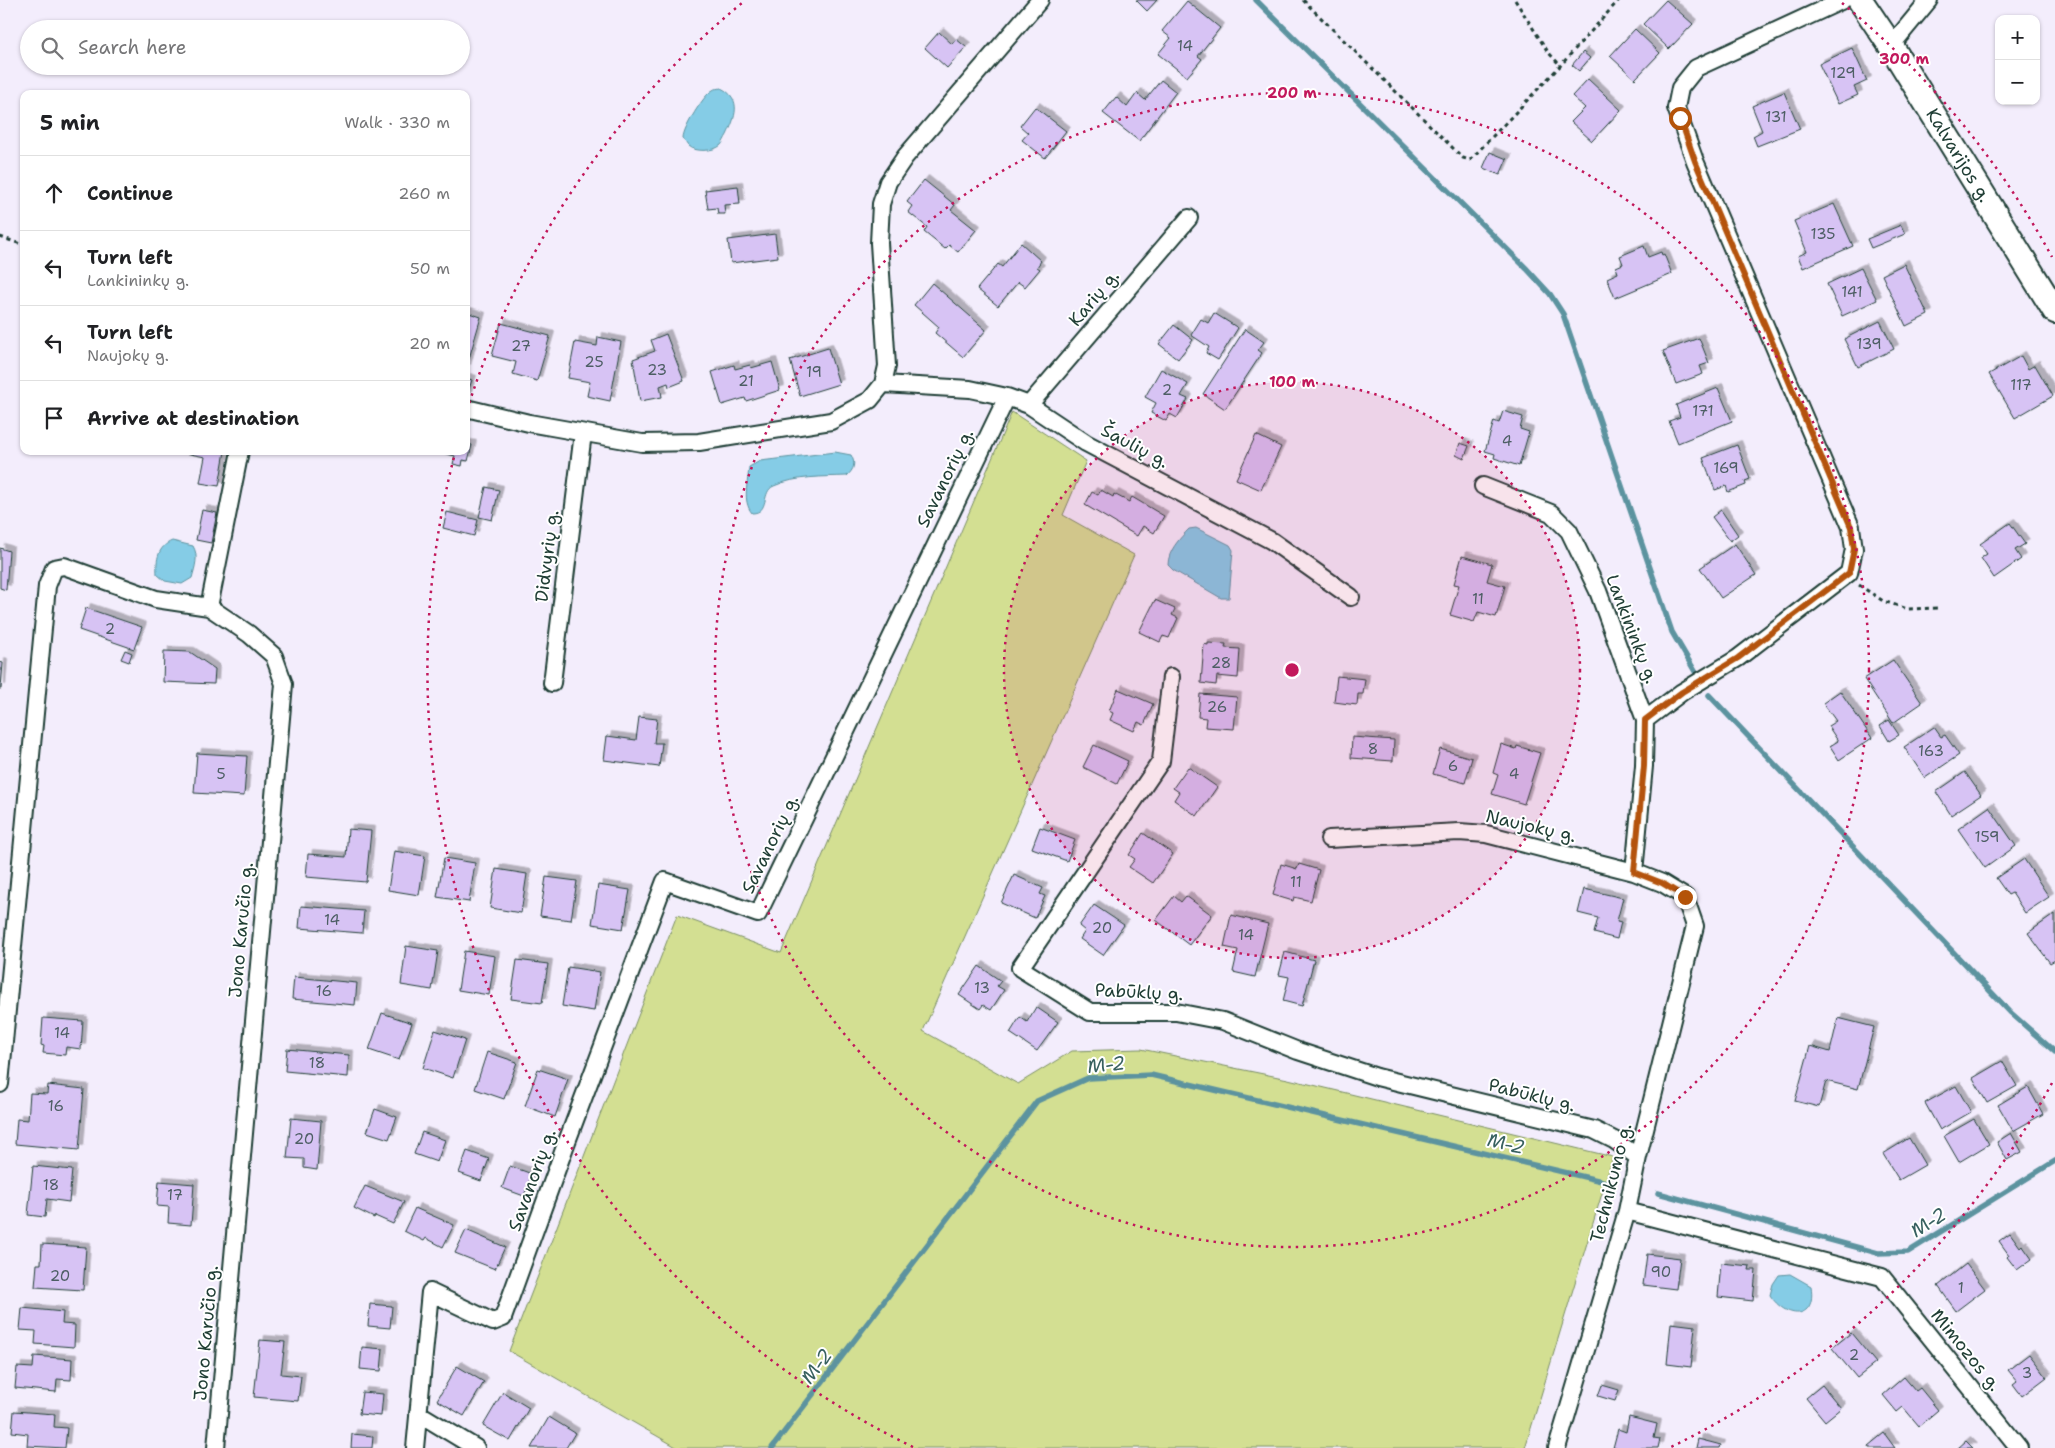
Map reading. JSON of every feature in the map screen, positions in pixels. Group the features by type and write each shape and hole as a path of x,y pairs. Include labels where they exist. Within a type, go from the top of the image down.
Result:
{"main road":[{"name":"Kalvarijos g.","path":"1860,0 2053,303"}],"street":[{"path":"470,409 582,433 642,443 670,444 755,434 831,421 870,400 883,384 887,366 880,242 880,204 888,182 904,158 1040,0"},
{"path":"1645,720 1682,692 1738,658 1849,573 1854,549 1851,527 1695,161 1676,108 1680,88 1696,68 1843,0"},
{"path":"1891,46 1929,0"},
{"name":"Karių g.","path":"1029,405 1189,218"},
{"name":"Šaulių g.","path":"883,384 970,389 1007,397 1029,405 1086,443 1272,541 1351,597"},
{"name":"Savanorių g.","path":"418,1412 430,1292 494,1322 503,1318 665,881 758,914 1007,397"},
{"name":"Didvyrių g.","path":"552,683 582,433"},
{"path":"0,1084 47,586 54,568 64,566 156,599 209,607 239,455"},
{"name":"Lankininkų g.","path":"1483,486 1551,513 1569,531 1598,591 1645,720 1644,766 1634,872"},
{"name":"Jono Karučio g.","path":"209,607 249,634 274,656 284,684 216,1448"},
{"name":"Pabūklų g.","path":"1171,676 1161,760 1020,968 1090,1012 1176,1012 1223,1021 1377,1078 1594,1130 1614,1140 1638,1157"},
{"name":"Naujokų g.","path":"1329,839 1459,832 1486,834 1634,872 1662,883 1685,897 1695,926"},
{"name":"Technikumo g.","path":"1556,1448 1627,1211 1638,1157 1695,926"},
{"name":"Mimozos g.","path":"1627,1211 1882,1277 2018,1448"},
{"path":"415,1448 418,1412 476,1448"}],"path":[{"path":"1303,0 1463,158 1470,160 1560,66 1619,0"},
{"path":"1515,0 1548,52 1560,66"},
{"path":"0,237 20,244"},
{"path":"1849,573 1856,583 1883,601 1908,609 1937,608"}],"green space":[{"path":"1012,412 1086,461 1063,515 1134,555 923,1031 1018,1084 1072,1051 1141,1049 1288,1079 1613,1157 1525,1448 678,1448 509,1351 677,915 781,953"}],"water":[{"path":"721,88 728,92 735,103 733,122 727,135 721,145 714,149 699,150 691,148 683,139 690,120 709,93"},
{"path":"835,452 851,455 854,466 847,476 791,480 774,486 768,492 761,509 758,512 752,513 746,497 749,467 760,461"},
{"path":"1196,528 1230,545 1233,550 1229,598 1221,598 1173,570 1168,565 1172,550 1178,541 1189,529"},
{"path":"172,541 193,546 196,554 192,578 182,584 165,581 157,574 159,554"},
{"path":"1790,1274 1811,1286 1812,1298 1805,1311 1798,1313 1784,1309 1770,1295 1773,1284 1779,1275"}],"building":[{"path":"1136,0 1157,0 1147,11"},
{"path":"1666,0 1693,24 1669,49 1643,24"},
{"path":"1187,1 1220,28 1198,56 1202,59 1187,77 1158,54 1171,38 1162,31"},
{"path":"1635,29 1660,53 1635,79 1610,56"},
{"path":"939,32 952,44 956,39 966,47 947,68 925,48"},
{"path":"1852,48 1867,81 1854,87 1858,95 1838,104 1819,64"},
{"path":"1583,52 1590,58 1579,71 1572,65"},
{"path":"1588,79 1621,110 1592,141 1571,122 1585,108 1572,96"},
{"path":"1161,80 1176,92 1139,141 1103,113 1116,97 1127,107 1137,93 1145,100"},
{"path":"1784,92 1800,129 1757,146 1753,136 1762,131 1752,106"},
{"path":"1035,107 1066,131 1045,158 1022,140 1028,133 1020,126"},
{"path":"1490,152 1507,159 1500,175 1483,168"},
{"path":"924,180 955,205 951,210 976,230 958,252 949,245 945,249 924,232 927,227 908,212 912,206 907,202"},
{"path":"738,186 740,204 724,205 725,214 718,214 717,208 708,209 705,190"},
{"path":"1834,204 1853,246 1803,268 1798,256 1807,252 1794,221"},
{"path":"1901,225 1905,234 1871,248 1867,239"},
{"path":"775,234 778,257 731,263 728,240"},
{"path":"1021,243 1041,261 1037,267 1040,269 1025,287 1018,282 998,306 977,289 998,264 1002,267"},
{"path":"1644,246 1648,257 1661,252 1662,255 1664,254 1672,274 1615,298 1607,278 1618,273 1616,267 1623,264 1620,256"},
{"path":"1904,264 1928,315 1906,326 1882,275"},
{"path":"1861,268 1877,300 1842,316 1827,284"},
{"path":"932,283 986,330 963,357 935,333 939,327 914,305"},
{"path":"470,313 481,317 470,355"},
{"path":"1214,313 1238,328 1218,360 1206,353 1209,347 1191,335 1201,319 1208,323"},
{"path":"1880,321 1894,349 1858,367 1844,339"},
{"path":"501,323 550,336 537,381 513,374 516,362 492,356"},
{"path":"1174,325 1193,340 1178,359 1159,344"},
{"path":"1245,329 1264,342 1258,350 1262,353 1225,409 1203,394"},
{"path":"666,334 684,381 669,387 668,383 660,386 662,397 640,401 633,359 655,351 651,340"},
{"path":"598,337 621,342 610,401 587,396 590,382 568,378 575,342 597,346"},
{"path":"1699,338 1709,363 1700,366 1703,374 1676,384 1663,351"},
{"path":"828,348 839,384 800,396 790,360"},
{"path":"2021,356 2028,369 2035,365 2053,396 2015,418 1989,374"},
{"path":"772,362 780,390 746,401 745,398 722,405 712,372 734,365 735,369 750,365 751,368"},
{"path":"1161,369 1188,384 1181,396 1188,399 1177,418 1170,414 1166,421 1151,413 1156,403 1145,397"},
{"path":"1718,388 1732,421 1678,443 1669,421 1680,417 1676,405"},
{"path":"1503,411 1523,417 1520,429 1529,432 1519,466 1494,458 1495,454 1485,451 1494,421 1499,423"},
{"path":"1256,435 1281,447 1261,490 1236,479"},
{"path":"1460,443 1469,446 1464,459 1456,455"},
{"path":"1737,445 1750,479 1745,481 1746,485 1728,492 1726,486 1715,490 1703,458"},
{"path":"195,455 224,455 219,486 200,483 205,457"},
{"path":"451,455 470,455 468,461 463,460 462,466 453,464 455,456"},
{"path":"486,487 499,490 492,520 479,517"},
{"path":"1101,490 1113,497 1114,494 1129,502 1132,497 1164,516 1154,533 1143,526 1137,536 1085,505 1092,492 1098,495"},
{"path":"202,510 217,513 211,543 196,540"},
{"path":"1721,510 1738,535 1730,541 1712,517"},
{"path":"447,512 478,520 474,536 443,528"},
{"path":"2010,523 2025,544 2015,550 2021,559 1994,578 1981,558 1987,554 1980,544"},
{"path":"1735,544 1756,575 1721,598 1700,568"},
{"path":"0,548 9,551 6,590 0,588"},
{"path":"1462,556 1492,564 1487,581 1505,586 1496,617 1478,612 1474,622 1450,615 1459,585 1454,584"},
{"path":"1155,600 1175,609 1172,615 1178,618 1169,638 1163,636 1160,642 1139,632"},
{"path":"86,608 142,627 134,649 79,630"},
{"path":"1208,643 1226,644 1225,648 1240,649 1238,678 1217,676 1216,685 1201,683 1204,644 1208,645"},
{"path":"125,650 132,653 129,662 121,659"},
{"path":"164,651 190,652 215,669 214,684 163,682"},
{"path":"1893,660 1922,703 1893,723 1864,679"},
{"path":"0,662 3,663 1,689 0,689"},
{"path":"1337,676 1365,679 1363,694 1358,694 1357,705 1334,702"},
{"path":"1118,689 1153,704 1144,725 1138,722 1134,731 1110,720 1113,713 1109,711"},
{"path":"1840,691 1872,738 1839,760 1830,746 1838,741 1828,726 1836,721 1823,703"},
{"path":"1200,694 1237,697 1234,729 1205,727 1206,718 1198,717"},
{"path":"639,717 657,719 654,743 662,743 659,767 604,760 607,736 636,740"},
{"path":"1889,720 1899,735 1889,741 1880,726"},
{"path":"1934,727 1941,737 1945,735 1959,755 1925,778 1904,747"},
{"path":"1352,737 1394,740 1393,761 1351,758"},
{"path":"1501,744 1516,749 1517,746 1540,753 1524,804 1492,794 1498,775 1493,773"},
{"path":"1094,745 1128,761 1117,784 1083,767"},
{"path":"1440,749 1472,758 1465,783 1433,774"},
{"path":"197,753 247,756 244,796 194,793"},
{"path":"1188,767 1217,787 1197,816 1174,800 1179,792 1173,788"},
{"path":"1965,772 1981,795 1951,815 1936,792"},
{"path":"1989,807 2016,846 1985,868 1958,829"},
{"path":"1040,827 1075,840 1067,861 1032,848"},
{"path":"348,829 371,831 366,882 306,877 308,854 346,857"},
{"path":"1143,833 1173,854 1153,883 1129,867 1135,859 1129,855"},
{"path":"394,851 425,856 419,895 388,890"},
{"path":"444,858 475,863 469,902 437,897"},
{"path":"2024,859 2049,897 2025,913 2012,893 2008,895 1996,878"},
{"path":"1281,864 1297,869 1299,864 1319,870 1311,901 1294,897 1293,901 1273,895"},
{"path":"496,869 527,874 521,913 490,908"},
{"path":"1014,875 1043,888 1040,894 1045,896 1035,918 1001,903"},
{"path":"546,877 577,881 571,920 540,916"},
{"path":"598,885 630,890 623,929 592,924"},
{"path":"1584,889 1623,898 1617,921 1621,922 1617,939 1594,933 1598,918 1578,913"},
{"path":"1174,896 1181,902 1186,896 1212,915 1189,945 1156,920"},
{"path":"1094,905 1124,925 1103,955 1080,939 1085,931 1079,926"},
{"path":"301,906 364,911 362,933 299,928"},
{"path":"2055,914 2055,960 2050,963 2028,933"},
{"path":"1231,915 1268,924 1255,977 1233,972 1238,950 1224,947"},
{"path":"406,946 438,951 432,990 401,985"},
{"path":"464,951 495,956 489,995 458,990"},
{"path":"1285,952 1314,960 1302,1006 1283,1001 1289,977 1279,975"},
{"path":"517,960 548,964 542,1003 511,999"},
{"path":"979,966 1001,981 997,986 1004,990 991,1010 983,1005 980,1009 959,995"},
{"path":"568,967 600,972 594,1011 562,1006"},
{"path":"294,977 357,983 355,1005 292,999"},
{"path":"1036,1007 1058,1022 1037,1051 1010,1033 1020,1017 1027,1022"},
{"path":"382,1013 412,1023 399,1060 369,1050"},
{"path":"43,1018 83,1021 81,1049 66,1047 65,1055 43,1053 44,1046 41,1045"},
{"path":"1838,1018 1874,1027 1858,1089 1826,1081 1819,1107 1795,1101 1810,1046 1830,1052"},
{"path":"435,1030 465,1040 453,1078 423,1068"},
{"path":"287,1049 349,1055 348,1077 285,1071"},
{"path":"487,1052 517,1062 504,1099 475,1089"},
{"path":"2002,1061 2017,1086 1987,1103 1973,1078"},
{"path":"538,1069 568,1079 555,1117 525,1106"},
{"path":"48,1085 84,1089 79,1150 15,1144 17,1119 28,1120 30,1093 47,1094"},
{"path":"1956,1086 1971,1112 1940,1130 1925,1103"},
{"path":"2028,1087 2043,1114 2013,1131 1998,1105"},
{"path":"375,1109 397,1117 389,1139 367,1132"},
{"path":"291,1118 321,1121 317,1170 304,1168 304,1159 287,1158"},
{"path":"1974,1119 1989,1144 1959,1162 1944,1136"},
{"path":"422,1132 445,1140 437,1162 414,1154"},
{"path":"2011,1133 2022,1152 2007,1160 1997,1142"},
{"path":"1909,1138 1925,1165 1899,1180 1883,1154"},
{"path":"467,1151 489,1159 481,1181 459,1173"},
{"path":"33,1166 72,1170 69,1202 47,1199 45,1217 28,1215"},
{"path":"510,1166 532,1174 524,1196 502,1188"},
{"path":"159,1181 194,1184 191,1225 168,1223 169,1207 157,1206"},
{"path":"365,1186 404,1202 393,1224 375,1216 374,1218 354,1208"},
{"path":"415,1208 454,1225 443,1247 426,1238 424,1241 404,1231"},
{"path":"466,1230 505,1247 495,1269 455,1253"},
{"path":"2010,1233 2032,1259 2017,1270 2007,1257 2009,1255 1999,1241"},
{"path":"42,1244 86,1247 83,1290 35,1287 37,1264 41,1264"},
{"path":"1647,1254 1680,1258 1676,1289 1643,1285"},
{"path":"1721,1263 1750,1266 1749,1270 1756,1270 1753,1301 1718,1297"},
{"path":"1966,1264 1985,1289 1956,1311 1938,1286"},
{"path":"370,1304 392,1306 390,1328 368,1326"},
{"path":"22,1308 63,1312 62,1324 75,1325 74,1347 35,1344 36,1331 20,1330"},
{"path":"1671,1323 1695,1326 1691,1367 1667,1364"},
{"path":"1851,1333 1876,1363 1857,1378 1832,1348"},
{"path":"260,1340 285,1342 281,1374 301,1376 298,1401 254,1397"},
{"path":"362,1347 383,1349 381,1371 360,1369"},
{"path":"2029,1354 2047,1377 2022,1396 2013,1384 2017,1381 2008,1370"},
{"path":"34,1356 72,1359 71,1380 57,1379 56,1392 15,1388 17,1367 33,1368"},
{"path":"457,1366 484,1382 464,1416 437,1400"},
{"path":"1904,1377 1916,1391 1920,1388 1938,1410 1919,1426 1903,1407 1897,1412 1883,1395"},
{"path":"1602,1385 1619,1390 1615,1401 1598,1396"},
{"path":"1822,1385 1841,1408 1825,1421 1806,1398"},
{"path":"362,1392 383,1394 381,1416 359,1414"},
{"path":"503,1392 529,1408 510,1441 483,1426"},
{"path":"14,1411 55,1414 54,1427 67,1428 65,1448 27,1446 28,1434 12,1432"},
{"path":"549,1417 575,1433 566,1448 531,1448"},
{"path":"1629,1417 1657,1424 1654,1438 1660,1439 1658,1448 1613,1448 1618,1429 1626,1432"},
{"path":"1884,1433 1895,1448 1869,1448 1868,1446"},
{"path":"352,1434 373,1436 372,1448 351,1448"},
{"path":"1698,1439 1721,1445 1720,1448 1696,1448"},
{"path":"1966,1441 1973,1448 1958,1448"}],"waterway":[{"path":"1256,0 1550,294 1563,314 1672,632 1696,673"},
{"path":"1709,695 2011,1013 2055,1052"},
{"name":"M-2","path":"772,1448 1037,1101 1088,1078 1151,1075 1606,1182"},
{"name":"M-2","path":"1658,1193 1878,1253 1908,1252 2055,1161"}],"route":[{"path":"1680,118 1695,161 1851,527 1854,549 1849,573 1738,658 1682,692 1645,720 1644,766 1634,872 1662,883 1685,897"}]}
